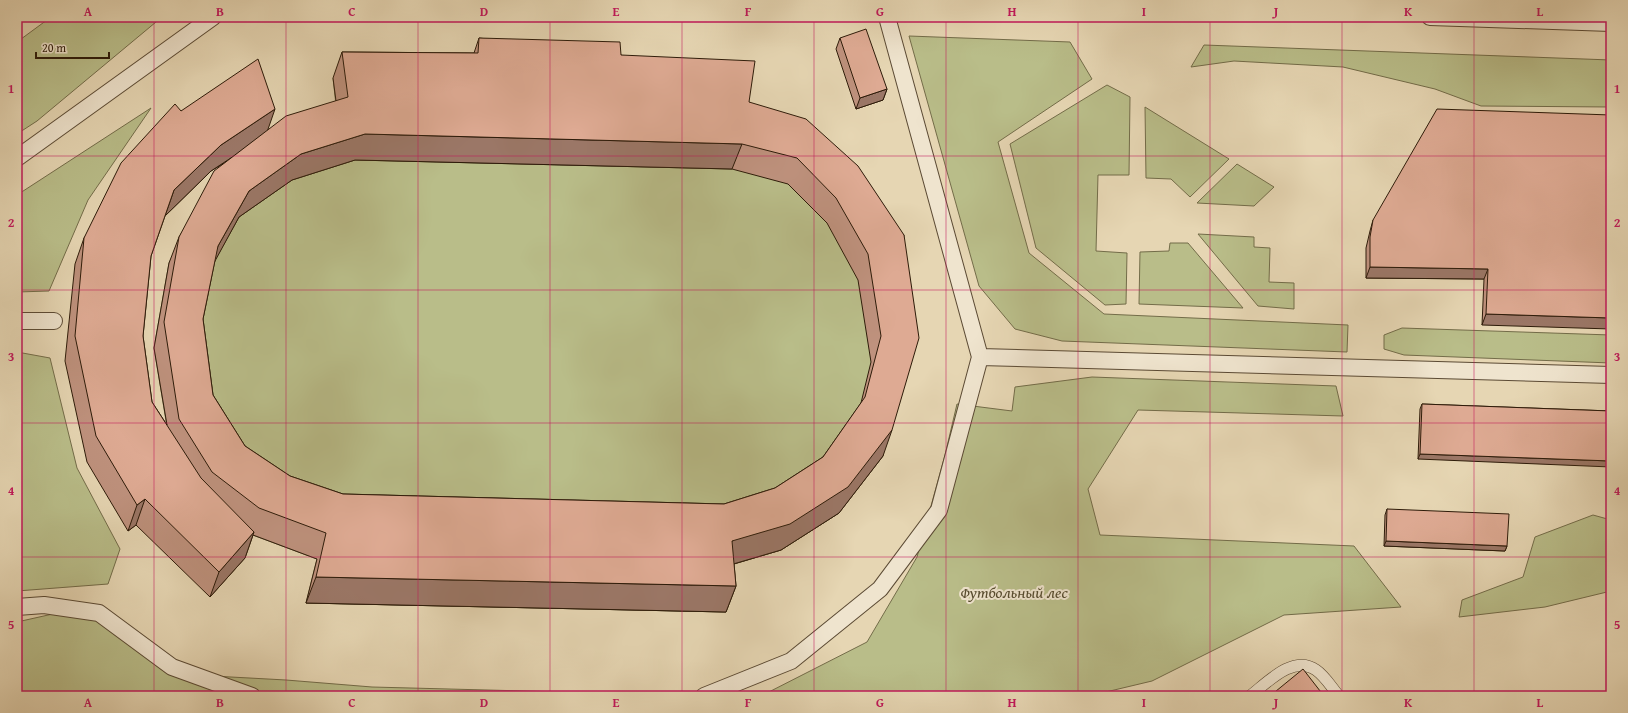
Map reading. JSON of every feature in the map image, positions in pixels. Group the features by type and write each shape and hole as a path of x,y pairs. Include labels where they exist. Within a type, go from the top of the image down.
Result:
{"street":[{"path":"17,158 213,17"},
{"path":"704,696 791,661 880,589 939,510 980,357 887,17"},
{"path":"1430,17 1611,23"},
{"path":"17,321 54,321"},
{"path":"980,357 1611,375"},
{"path":"17,607 44,604 99,613 172,667 252,696"}],"lane":[{"path":"1250,696 1285,669 1295,666 1315,669 1339,696"}],"green space":[{"path":"51,17 162,17 37,121 17,134 17,42"},
{"path":"909,36 1070,42 1092,79 998,142 1029,253 1104,314 1348,325 1347,352 1062,341 1015,329 979,286"},
{"path":"1204,45 1611,60 1611,107 1481,106 1435,89 1343,67 1234,61 1191,67"},
{"path":"333,78 468,78 740,128 894,261 839,513 781,550 723,567 726,612 306,603 317,559 250,534 170,445 154,348 169,263 204,196 338,123"},
{"path":"1107,85 1130,97 1129,175 1098,175 1096,251 1127,253 1126,304 1105,305 1036,248 1010,144"},
{"path":"1145,107 1229,159 1190,197 1171,179 1146,178"},
{"path":"151,108 88,200 49,291 17,292 17,195"},
{"path":"1237,164 1274,187 1254,206 1197,203"},
{"path":"1198,234 1254,237 1254,247 1270,248 1269,282 1294,283 1294,309 1258,306"},
{"path":"1170,243 1188,243 1243,308 1139,304 1140,252 1169,251"},
{"path":"1402,328 1611,335 1611,363 1404,355 1384,349 1384,335"},
{"path":"17,352 50,358 77,468 120,549 108,584 17,591"},
{"name":"Футбольный лес","path":"1092,377 1336,386 1343,416 1138,410 1088,489 1100,535 1354,546 1401,607 1284,615 1152,681 1089,696 761,696 867,642 917,557 945,455 957,404 1012,411 1015,387"},
{"path":"1593,515 1611,520 1611,591 1545,607 1459,617 1462,600 1523,577 1535,537"},
{"path":"66,611 124,628 194,675 372,687 716,696 17,696 17,622"}],"building":[{"path":"866,29 887,89 860,98 840,38"},
{"path":"479,38 620,42 621,55 755,61 749,102 806,119 858,166 904,235 919,338 892,430 848,487 790,524 732,541 736,586 316,577 326,533 259,508 212,472 179,419 164,322 179,237 214,171 286,116 348,97 342,52 478,53","holes":["365,134 742,144 797,158 836,198 868,254 881,336 865,397 823,457 775,488 724,504 343,494 290,476 245,446 213,395 203,319 218,246 249,191 301,154"]},
{"path":"258,59 275,109 221,145 174,190 151,256 143,336 152,402 201,478 254,532 219,572 145,499 137,505 96,436 75,336 84,238 121,163 175,104 181,111"},
{"path":"1437,109 1611,115 1611,318 1486,314 1488,269 1370,267 1370,237 1373,220"},
{"path":"1422,404 1611,411 1611,461 1420,454"},
{"path":"1387,509 1509,514 1507,546 1386,541"},
{"path":"1303,669 1324,696 1270,696"}]}
